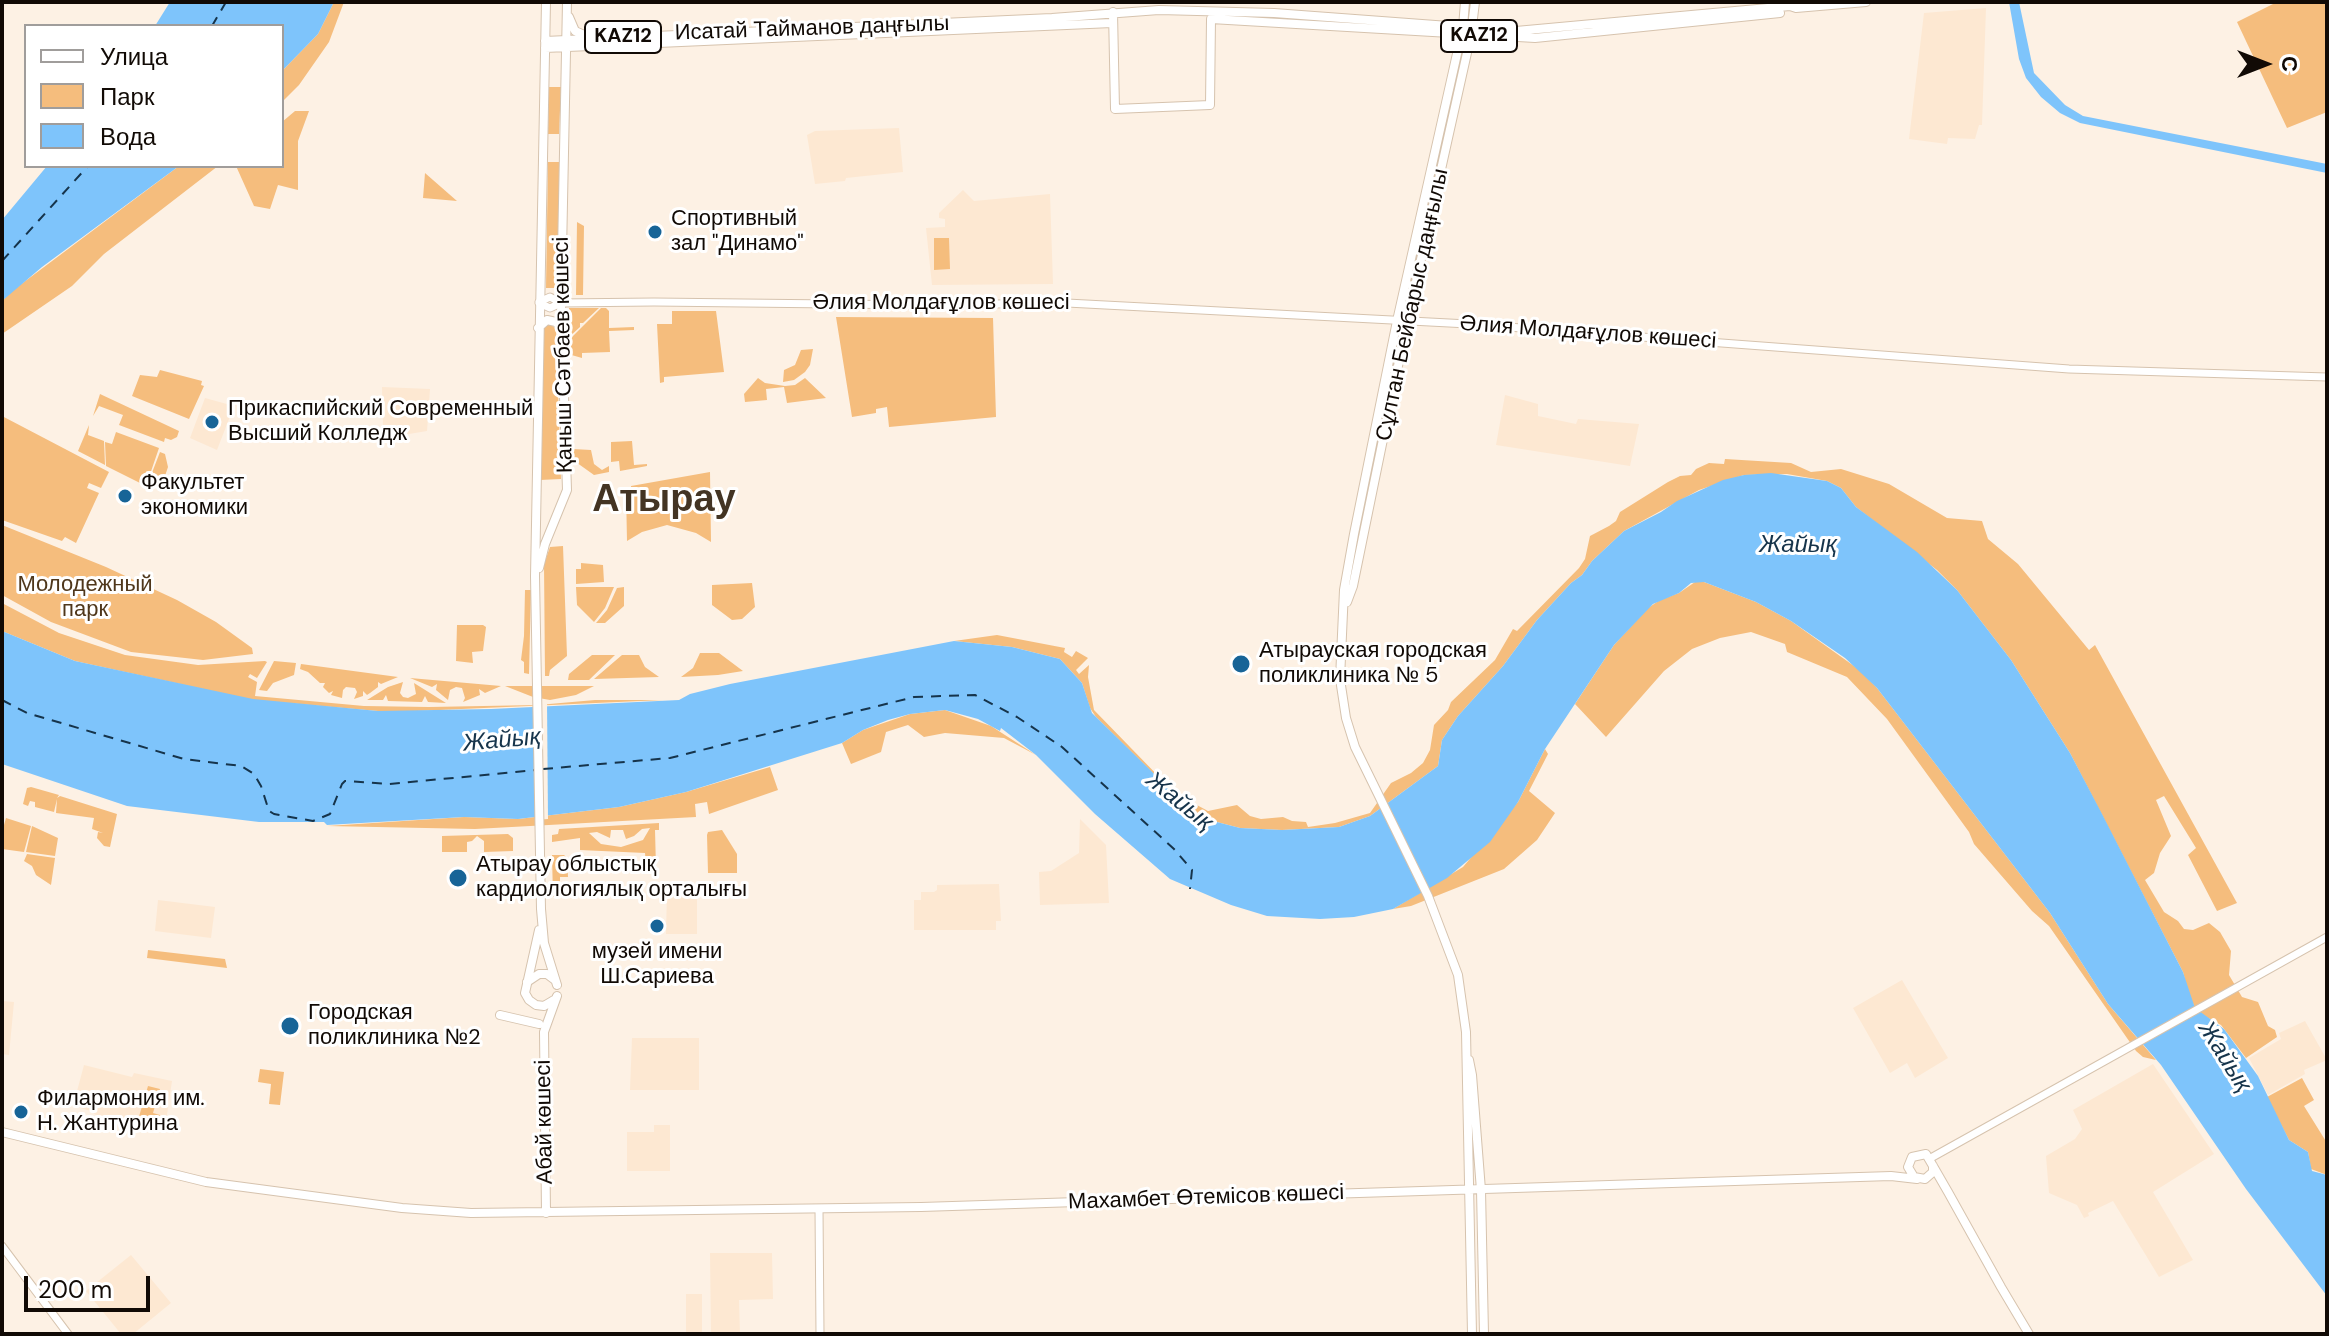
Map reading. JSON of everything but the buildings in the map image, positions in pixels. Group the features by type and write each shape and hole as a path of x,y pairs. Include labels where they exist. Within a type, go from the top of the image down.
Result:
{"main road":[{"name":"Қаныш Сәтбаев көшесі","path":"537,593 538,328 546,2"},
{"name":"Сұлтан Бейбарыс даңғылы","path":"1465,2 1467,31"},
{"name":"Сұлтан Бейбарыс даңғылы","path":"1345,606 1356,573 1432,192 1475,2"},
{"name":"Исатай Тайманов даңғылы","path":"545,44 1112,23 1115,109 1210,105 1211,19 1467,31 1535,30 1790,6 1866,2"},
{"name":"Қаныш Сәтбаев көшесі","path":"537,593 542,552 567,490 561,303 567,5"},
{"path":"567,5 575,31 594,38"},
{"name":"Исатай Тайманов даңғылы","path":"566,44 594,38 1059,18 1113,12 1271,13 1467,31"},
{"name":"KAZ12","path":"1112,23 1113,12"},
{"name":"Сұлтан Бейбарыс даңғылы","path":"1432,192 1397,321 1354,534 1344,590 1340,679 1346,718 1355,747 1428,896 1458,975 1466,1022 1472,1334"},
{"name":"Әлия Молдағұлов көшесі","path":"539,303 550,308 561,303 1067,303 1397,321 2069,369 2327,377"},
{"path":"538,328 547,320 556,322 562,328"},
{"path":"537,593 541,909 544,943 557,985 557,996 542,1028"},
{"path":"541,909 525,993 542,1028"},
{"path":"1931,1162 2045,1093 2327,937"},
{"path":"527,982 543,974 553,978 557,985"},
{"path":"529,1000 544,1006 552,1003 557,996"},
{"path":"500,1015 542,1028"},
{"name":"Абай көшесі","path":"542,1028 546,1213"},
{"name":"Сұлтан Бейбарыс даңғылы","path":"1467,1053 1472,1075 1481,1190 1484,1334"},
{"name":"Махамбет Өтемісов көшесі","path":"2,1132 206,1182 416,1210 521,1213 819,1209 1891,1176 1921,1179"},
{"path":"1891,1176 1908,1164 1912,1157 1926,1154 2029,1334"},
{"path":"1921,1179 1930,1175 1931,1162"},
{"path":"1908,1164 1909,1172 1948,1192"},
{"path":"819,1209 820,1334"},
{"path":"2,1246 68,1334"}],"shaded area":[{"path":"1986,8 1982,125 1979,125 1975,139 1948,138 1947,144 1909,139 1924,13"},
{"path":"899,128 903,172 815,184 807,135 815,131"},
{"path":"963,190 974,201 1050,194 1053,284 932,285 926,228 945,227 945,219 939,218 939,213"},
{"path":"382,387 430,389 427,431 391,437 383,426"},
{"path":"1505,395 1538,404 1538,416 1576,424 1578,419 1639,424 1630,466 1496,445"},
{"name":"Прикаспийский Современный Высший Колледж","path":"205,398 234,406 217,450 190,438"},
{"path":"1080,819 1106,845 1109,903 1040,905 1039,872 1051,871 1079,853"},
{"path":"999,884 1001,921 996,921 996,930 914,930 914,900 921,900 921,892 934,892 937,885"},
{"path":"697,888 697,934 666,934 667,891"},
{"path":"158,900 215,907 211,938 155,931"},
{"path":"1902,980 1948,1058 1915,1078 1907,1063 1890,1073 1853,1008"},
{"path":"2,1001 14,1002 9,1055 2,1054"},
{"path":"2305,1021 2327,1060 2304,1070 2305,1074 2268,1095 2249,1058 2281,1039 2279,1033"},
{"path":"632,1038 699,1038 699,1090 630,1090"},
{"path":"2153,1064 2214,1154 2153,1192 2193,1260 2159,1277 2113,1201 2084,1218 2077,1205 2049,1193 2046,1156 2075,1139 2082,1129 2073,1110"},
{"path":"84,1065 132,1077 134,1073 172,1081 165,1128 114,1118 106,1123 91,1111 73,1106"},
{"path":"654,1125 670,1125 670,1171 627,1171 627,1132 654,1132"},
{"path":"710,1253 772,1253 773,1299 739,1300 740,1334 711,1334"},
{"path":"131,1255 171,1303 133,1334 121,1334 86,1291"},
{"path":"686,1294 702,1294 702,1334 686,1334"}],"green space":[{"path":"334,2 344,2 329,42 299,85 284,100 284,69 318,34"},
{"path":"2277,2 2324,2 2327,9 2327,112 2287,128 2237,22"},
{"path":"549,87 561,87 559,134 548,134"},
{"path":"295,111 309,111 298,141 298,190 278,185 270,209 254,206 237,168 284,168 284,120"},
{"path":"548,162 560,162 557,288 546,288"},
{"path":"176,168 215,168 104,254 72,286 2,334 2,301"},
{"path":"425,173 457,201 423,198"},
{"path":"577,222 584,226 583,295 576,295"},
{"path":"934,238 949,238 950,269 934,270"},
{"path":"569,308 599,308 580,323 580,327 568,338"},
{"path":"601,308 609,311 609,328 634,327 634,330 609,331 610,352 582,353 582,358 568,354 569,340"},
{"path":"672,311 716,311 724,372 664,377 664,382 660,383 657,324 672,324"},
{"path":"836,317 993,318 996,417 889,427 887,407 876,409 876,413 852,417"},
{"path":"550,324 556,329 561,479 540,480 543,327"},
{"path":"813,349 810,365 805,372 794,380 783,382 784,370 795,365 801,350"},
{"path":"160,370 202,381 201,385 204,386 189,419 132,396 140,375 157,377"},
{"path":"758,378 765,383 785,386 795,385 805,378 826,398 787,403 784,387 766,389 767,400 745,402 744,394"},
{"path":"100,394 179,431 177,437 171,440 165,438 164,442 119,425 123,415 99,406 93,416"},
{"path":"2,416 109,472 101,488 89,483 87,488 99,493 76,543 65,537 62,541 2,520"},
{"path":"89,425 88,435 104,441 105,465 78,451"},
{"path":"116,432 159,448 146,486 106,466 105,442 112,444"},
{"path":"632,441 634,465 647,466 620,471 619,461 611,462 611,442"},
{"path":"573,449 591,450 594,464 602,470 609,466 609,472 594,475 573,460"},
{"path":"160,452 165,454 168,467 162,485 155,488 148,483"},
{"path":"1725,459 1791,463 1811,472 1841,469 1889,484 1947,518 1982,521 1988,539 2018,564 2089,650 2095,645 2237,903 2217,911 2188,855 2196,848 2164,796 2156,800 2171,836 2160,853 2154,873 2145,880 2164,912 2184,929 2193,930 2209,923 2220,932 2231,951 2229,975 2242,997 2258,1002 2268,1026 2275,1030 2277,1037 2246,1058 2221,1025 2197,1012 2183,972 2070,753 2011,660 1957,590 1937,570 1856,507 1841,488 1827,481 1787,474 1744,475 1699,490 1624,531 1537,620 1503,666 1458,716 1442,740 1438,766 1370,816 1339,827 1282,830 1240,828 1213,821 1190,810 1096,717 1082,683 1060,659 1012,647 954,641 997,635 1065,648 1064,652 1072,657 1076,651 1088,658 1076,670 1079,674 1089,665 1094,710 1165,783 1182,797 1208,811 1237,805 1250,816 1261,819 1283,817 1306,822 1308,827 1335,823 1370,813 1391,783 1423,763 1430,750 1434,725 1451,702 1495,660 1513,629 1517,631 1579,568 1585,559 1590,536 1616,521 1620,512 1668,482 1691,475 1709,463 1724,464"},
{"path":"710,472 711,542 696,533 667,525 642,532 627,541 626,491 631,490 631,486"},
{"name":"Молодежный парк","path":"2,525 177,600 216,622 252,648 253,654 203,660 131,652 51,622 2,595"},
{"path":"563,546 567,656 550,670 549,676 545,676 544,564 550,547"},
{"path":"581,563 603,565 604,582 576,584 576,569 581,569"},
{"path":"1695,582 1704,582 1756,602 1791,621 1861,671 2050,913 2108,1004 2156,1060 2143,1057 2136,1051 2049,926 2032,911 1974,844 1969,832 1887,719 1847,677 1787,652 1785,644 1751,632 1720,638 1692,649 1664,671 1606,737 1575,704 1614,645 1648,608"},
{"path":"752,583 755,607 742,619 732,620 712,605 712,585"},
{"path":"576,587 614,587 605,608 594,622 577,605"},
{"path":"624,587 624,606 605,623 596,623 607,610 617,588"},
{"path":"525,590 531,590 529,674 524,673 524,662 521,660"},
{"path":"2,603 59,633 125,655 198,665 265,661 257,678 250,674 248,677 257,682 255,696 364,706 429,707 663,700 417,711 378,711 253,700 75,661 2,631"},
{"path":"457,625 486,627 483,651 472,652 473,663 456,661"},
{"path":"700,653 719,653 743,671 681,677 693,668"},
{"path":"592,655 615,655 589,680 568,680 569,674"},
{"path":"622,655 639,655 645,667 659,677 594,679"},
{"path":"274,661 296,663 294,675 273,683 267,691 259,690"},
{"path":"301,664 398,677 381,684 378,682 378,687 370,693 367,695 363,691 363,696 354,699 355,688 346,687 342,698 331,695 333,691 329,693 323,687 325,683 320,683 300,669"},
{"path":"410,678 501,686 485,693 479,689 480,695 463,702 462,688 450,690 448,700 436,690 437,684 432,687"},
{"path":"403,682 400,693 403,697 416,694 414,683 446,703 428,702 425,696 422,702 388,701 386,695 383,700 367,700"},
{"path":"505,686 594,686 576,695 550,700"},
{"path":"945,710 991,726 1036,755 1004,738 945,733 924,737 908,725 886,732 881,752 851,764 842,743 863,730 910,714"},
{"path":"1545,749 1548,754 1529,791 1555,813 1537,840 1504,869 1411,906 1393,909 1463,867 1518,802"},
{"path":"770,767 778,790 709,814 707,802 695,804 696,817 475,829 327,826 464,817 518,819 619,807 686,792"},
{"path":"27,788 59,795 57,798 60,796 117,814 110,847 104,846 97,838 98,832 103,833 92,829 94,818 56,813 57,799 54,812 35,807 35,802 30,801 28,806 23,804"},
{"path":"6,818 31,826 24,852 2,849"},
{"path":"659,823 659,830 655,830 656,868 646,867 645,853 580,850 580,838 552,842 552,835 558,834 559,829","holes":["650,828 643,840 621,847 601,844 589,833 597,832 610,838 611,830 623,830 626,839 642,829"]},
{"path":"32,826 58,838 55,856 26,852"},
{"path":"722,830 737,854 737,873 708,873 707,835 708,832"},
{"path":"508,834 513,838 513,851 484,852 484,841 477,836 467,842 467,852 442,852 442,836"},
{"path":"27,854 55,858 51,885 36,875 32,866 24,861"},
{"path":"552,855 567,858 568,877 560,877 560,895 557,897 553,897"},
{"path":"148,950 225,959 227,968 147,958"},
{"path":"260,1069 284,1072 280,1105 269,1104 271,1084 258,1082"},
{"path":"2302,1078 2314,1100 2304,1106 2327,1143 2327,1175 2311,1169 2308,1152 2289,1140 2267,1097"},
{"path":"148,1086 160,1089 153,1113 160,1115 158,1125 138,1120"}],"water":[{"path":"170,2 334,2 318,34 284,69 284,24 156,24"},
{"path":"2009,2 2019,2 2034,73 2065,105 2083,116 2327,164 2327,173 2080,123 2060,113 2041,97 2026,78 2019,59"},
{"path":"45,168 176,168 42,267 2,301 2,220"},
{"name":"Жайық","path":"1771,473 1827,481 1841,488 1856,507 1917,552 1957,590 2011,660 2070,753 2183,972 2195,1008 2224,1029 2258,1076 2289,1140 2308,1152 2312,1171 2327,1175 2327,1296 2246,1189 2161,1065 2108,1004 2050,913 1877,688 1845,658 1791,621 1756,602 1704,582 1691,583 1679,593 1653,604 1614,645 1545,749 1518,802 1490,842 1447,878 1393,909 1354,917 1267,916 1231,905 1170,879 1095,814 1036,755 1001,728 1000,731 978,719 945,710 888,720 842,743 686,792 619,807 518,819 464,817 327,825 324,822 259,822 127,806 2,764 2,631 75,661 253,699 378,711 679,700 690,694 730,684 954,641 1012,647 1060,659 1082,683 1092,713 1191,810 1213,821 1240,828 1282,830 1339,827 1370,816 1438,766 1442,740 1458,716 1503,666 1537,620 1624,531 1723,480"}],"pier":[{"path":"547,701 548,819 535,820 534,702"}],"ferry route":[{"path":"213,24 226,2"},
{"path":"2,261 86,168"},
{"path":"543,769 670,758 914,697 975,695 1017,717 1062,747 1174,849 1192,870 1190,889"},
{"path":"2,700 27,713 184,759 241,766 254,774 269,811 313,821 330,814 345,781 389,784 537,770"}],"place":[{"name":"Спортивный зал \"Динамо\"","path":"655,232"},
{"name":"Прикаспийский Современный Высший Колледж","path":"212,422"},
{"name":"Факультет экономики","path":"125,496"},
{"name":"Атырауская городская поликлиника № 5","path":"1241,664"},
{"name":"Атырау облыстық кардиологиялық орталығы","path":"458,878"},
{"name":"музей имени Ш.Сариева","path":"657,926"},
{"name":"Городская поликлиника №2","path":"290,1026"},
{"name":"Филармония им. Н. Жантурина","path":"21,1112"}],"district":[{"name":"Атырау","path":"664,501"}]}
